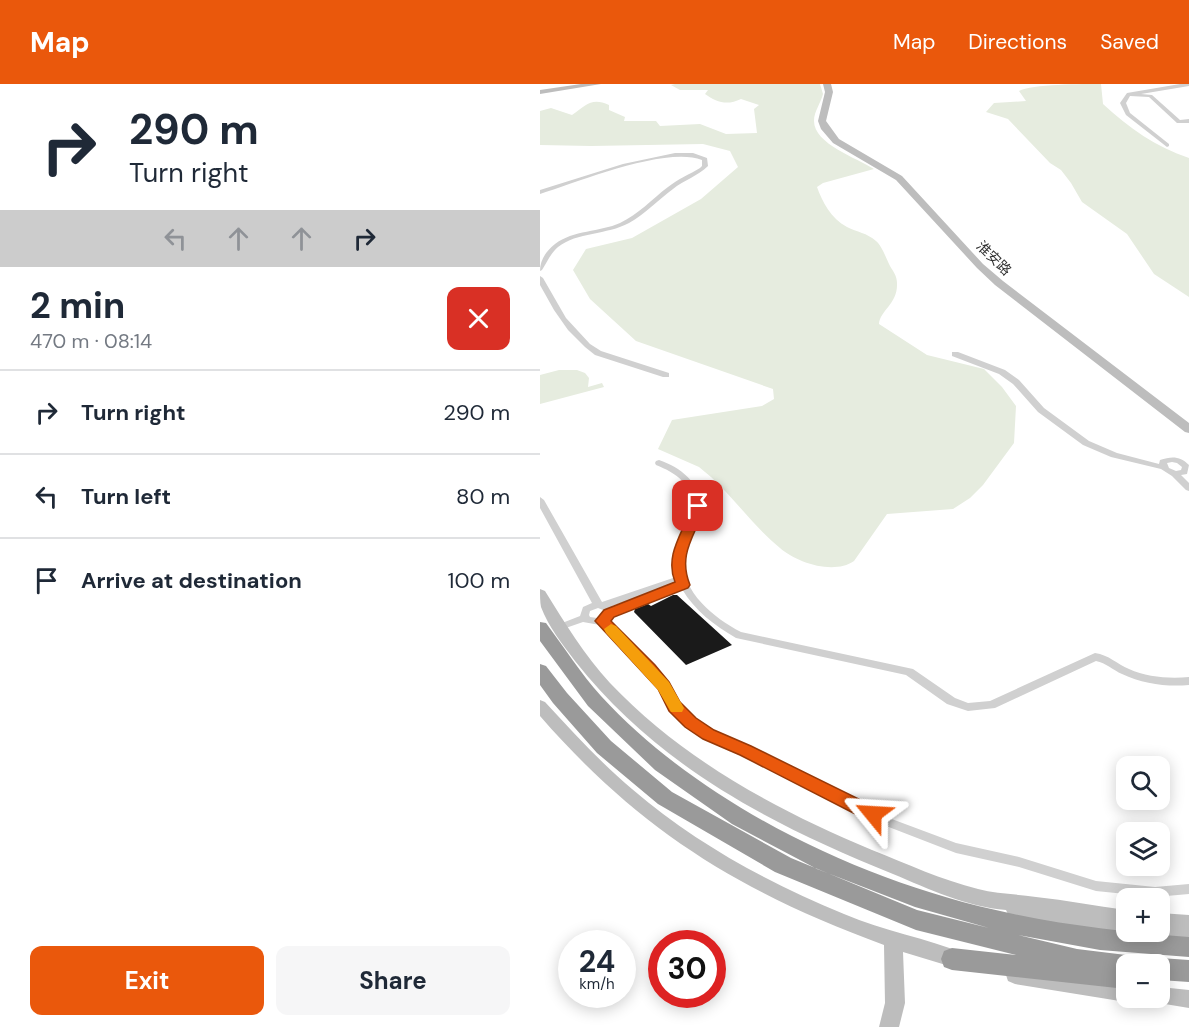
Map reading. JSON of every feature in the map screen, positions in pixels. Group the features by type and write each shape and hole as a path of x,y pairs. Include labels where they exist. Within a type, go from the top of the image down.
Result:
{"highway":[{"path":"550,629 585,691 626,733 668,770 748,822 804,852 866,879 969,912 1057,932 1158,946 1189,947"},
{"path":"540,671 567,706 604,747 665,798 783,865 916,920 1077,960 1116,965"},
{"path":"952,959 1116,977"},
{"path":"1170,970 1189,971"},
{"path":"1170,978 1189,978"}],"main road":[{"path":"540,92 588,84"},
{"path":"540,92 597,84"},
{"name":"淮安路","path":"827,84 828,92 822,121 832,137 895,175 999,283 1189,429"},
{"name":"淮安路","path":"833,84 834,93 828,122 836,135 896,172 918,192 987,267 1189,422"},
{"path":"540,594 550,629 613,696 659,738 717,780 758,805 841,845 932,881 1025,912 1068,922 1116,929"},
{"path":"540,706 564,736 604,777 646,811 701,849 751,879 804,906 893,940 952,959 1045,981 1116,992"},
{"path":"991,900 1116,917"},
{"path":"1170,922 1189,923"},
{"path":"1170,934 1189,936"},
{"path":"889,1027 895,1003 893,940"},
{"path":"1170,997 1189,999"}],"street":[{"path":"1167,145 1128,114 1123,103 1129,94 1189,84"},
{"path":"1129,94 1150,96 1179,122 1189,121"},
{"path":"540,192 661,156 697,154 705,159 705,166 677,183 627,222 557,243 544,257 540,269"},
{"path":"540,278 561,317 588,346 598,353 666,375"},
{"path":"955,354 1002,372 1016,382 1041,410 1086,443 1114,455 1163,467 1189,488"},
{"path":"1163,467 1166,461 1178,460 1189,455"},
{"path":"1174,474 1182,473 1188,467 1178,460"},
{"path":"659,464 684,476 697,495 697,510 679,549 681,582 707,612 739,635 909,672 951,701 968,707 991,705 1095,657 1101,657 1135,675 1167,681 1189,681"},
{"path":"540,500 603,611 657,677 675,706 690,722 709,735 745,750 885,821 956,848 1019,862 1096,886 1155,892 1189,889"},
{"path":"585,618 590,622 603,611 681,582"},
{"path":"585,618 586,609 603,611"},
{"path":"550,629 585,618"}],"shaded area":[{"path":"820,84 823,94 814,121 821,137 838,150 874,169 823,183 817,187 824,204 841,224 869,236 878,243 895,274 897,290 879,324 927,355 984,369 1002,387 1016,406 1014,443 983,485 970,498 953,509 887,514 854,561 846,565 826,567 816,565 787,553 762,532 720,486 699,467 658,449 672,420 762,406 774,399 773,389 636,341 590,299 573,270 586,249 632,238 701,199 738,167 730,151 703,144 540,145 540,111 551,108 572,115 589,103 598,102 609,105 609,110 625,117 624,121 656,121 660,126 700,124 726,134 757,133 754,109 759,105 741,99 722,102 705,94 708,90 680,90 671,85"},
{"path":"1101,84 1103,104 1113,113 1154,142 1189,158 1189,297 1154,274 1127,234 1082,202 1061,170 1050,163 1008,119 986,112 994,103 1026,101 1019,91 1025,89 1058,85"},
{"path":"559,370 577,370 585,373 589,378 588,387 602,383 604,387 540,404 540,375"}],"building":[{"path":"677,595 732,645 686,665 634,612 635,609 648,604 651,606"}],"slow traffic":[{"path":"611,629 664,686 676,708"}],"route":[{"path":"698,506 694,520 679,549 679,573 683,585 609,613 602,621 650,669 664,686 670,700 690,722 709,735 745,750 873,814"}]}
